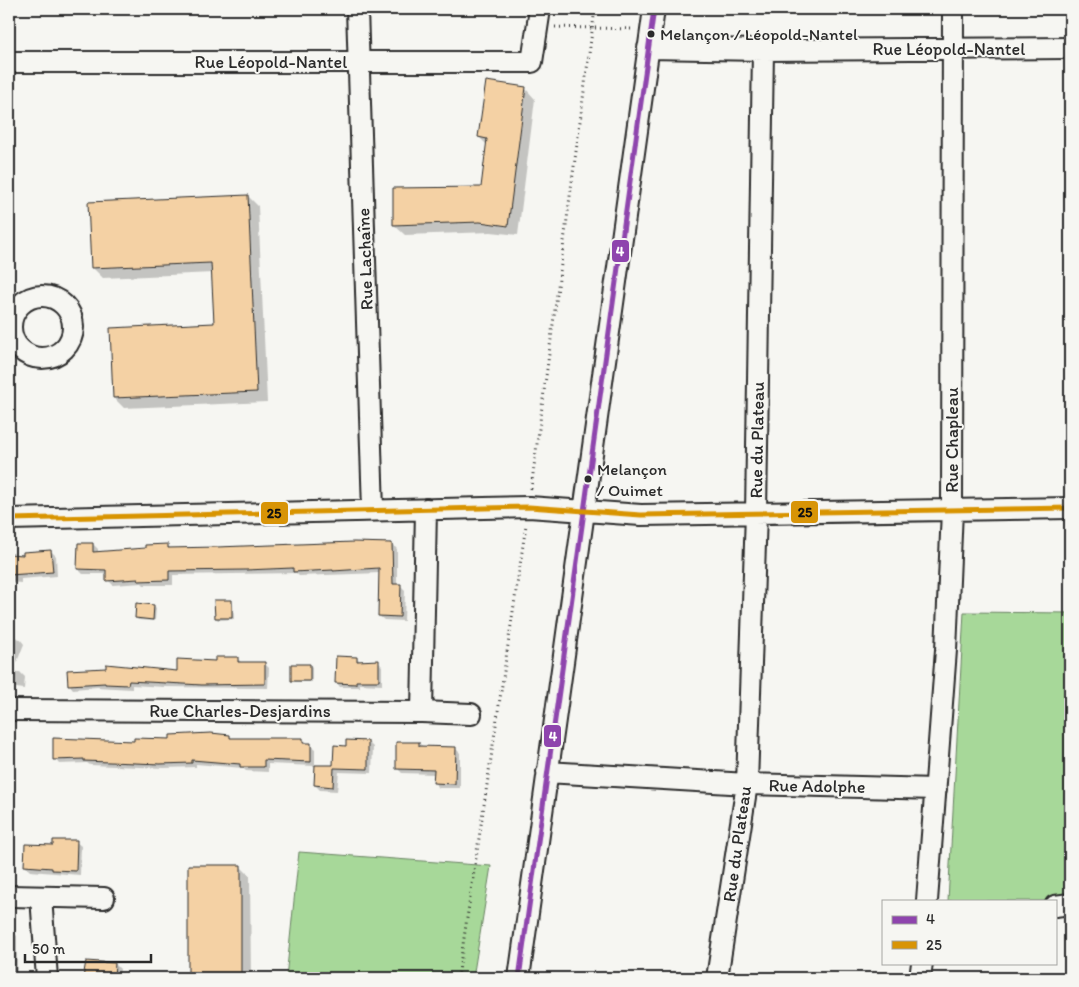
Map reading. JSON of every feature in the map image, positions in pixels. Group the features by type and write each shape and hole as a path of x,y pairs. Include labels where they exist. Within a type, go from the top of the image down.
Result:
{"street":[{"name":"Rue Lachaîne","path":"357,9 373,510"},
{"path":"519,978 654,9"},
{"name":"Rue Chapleau","path":"927,900 946,650 952,510 953,9"},
{"name":"Rue Léopold-Nantel","path":"9,62 532,62 538,18"},
{"name":"Rue Léopold-Nantel","path":"650,39 763,50 1070,48"},
{"name":"Rue du Plateau","path":"717,978 747,784 756,513 763,50"},
{"path":"9,519 528,506 640,515 1070,508"},
{"path":"422,712 426,509"},
{"name":"Rue Charles-Desjardins","path":"9,710 422,712 472,714"},
{"name":"Rue Adolphe","path":"547,772 747,784 936,789"},
{"path":"9,896 104,898"},
{"path":"42,896 47,978"},
{"path":"1056,906 1070,904"},
{"path":"920,978 922,964"}],"path":[{"path":"538,18 650,39"}],"green space":[{"path":"964,612 1070,613 1070,904 1056,900 948,900"},
{"path":"299,852 491,866 473,978 286,978"}],"building":[{"path":"486,81 526,87 508,226 480,222 393,225 393,188 481,187 487,139 478,137"},
{"path":"248,195 257,392 113,398 110,328 214,323 211,263 91,268 88,202"},
{"path":"354,542 392,543 393,584 401,584 400,617 378,616 379,568 293,572 293,568 169,571 169,580 138,581 138,579 106,581 106,570 77,569 78,543 93,543 93,552 145,548 145,545 168,544 168,548"},
{"path":"51,550 53,572 9,575 9,554 23,555 23,552"},
{"path":"214,600 232,600 232,618 215,618"},
{"path":"136,603 154,605 153,620 135,618"},
{"path":"336,656 357,657 357,661 379,660 379,681 356,681 356,684 335,683"},
{"path":"215,657 238,657 238,662 265,662 265,684 202,685 129,681 128,685 105,683 68,685 67,670 106,668 106,664 177,671 177,659 215,661"},
{"path":"291,664 310,664 310,681 291,681"},
{"path":"211,733 230,735 230,738 303,738 303,743 311,743 311,762 264,760 264,767 240,767 240,764 192,760 192,763 160,764 84,761 84,759 53,760 53,738 134,741 134,738 170,739 170,735"},
{"path":"346,740 368,741 368,769 334,768 333,787 314,785 315,765 333,765 334,745 346,746"},
{"path":"396,742 419,742 419,746 456,747 455,784 433,783 434,770 396,769"},
{"path":"53,840 77,840 76,871 24,866 25,844 53,845"},
{"path":"188,865 241,865 241,978 188,978"},
{"path":"86,961 115,963 114,978 83,978"}],"transit line":[{"name":"4","path":"519,978 654,9"},
{"name":"25","path":"9,519 529,507 641,515 1070,508"}],"place":[{"name":"Melançon / Léopold-Nantel","path":"651,34"},
{"name":"Melançon / Ouimet","path":"588,479"}]}
